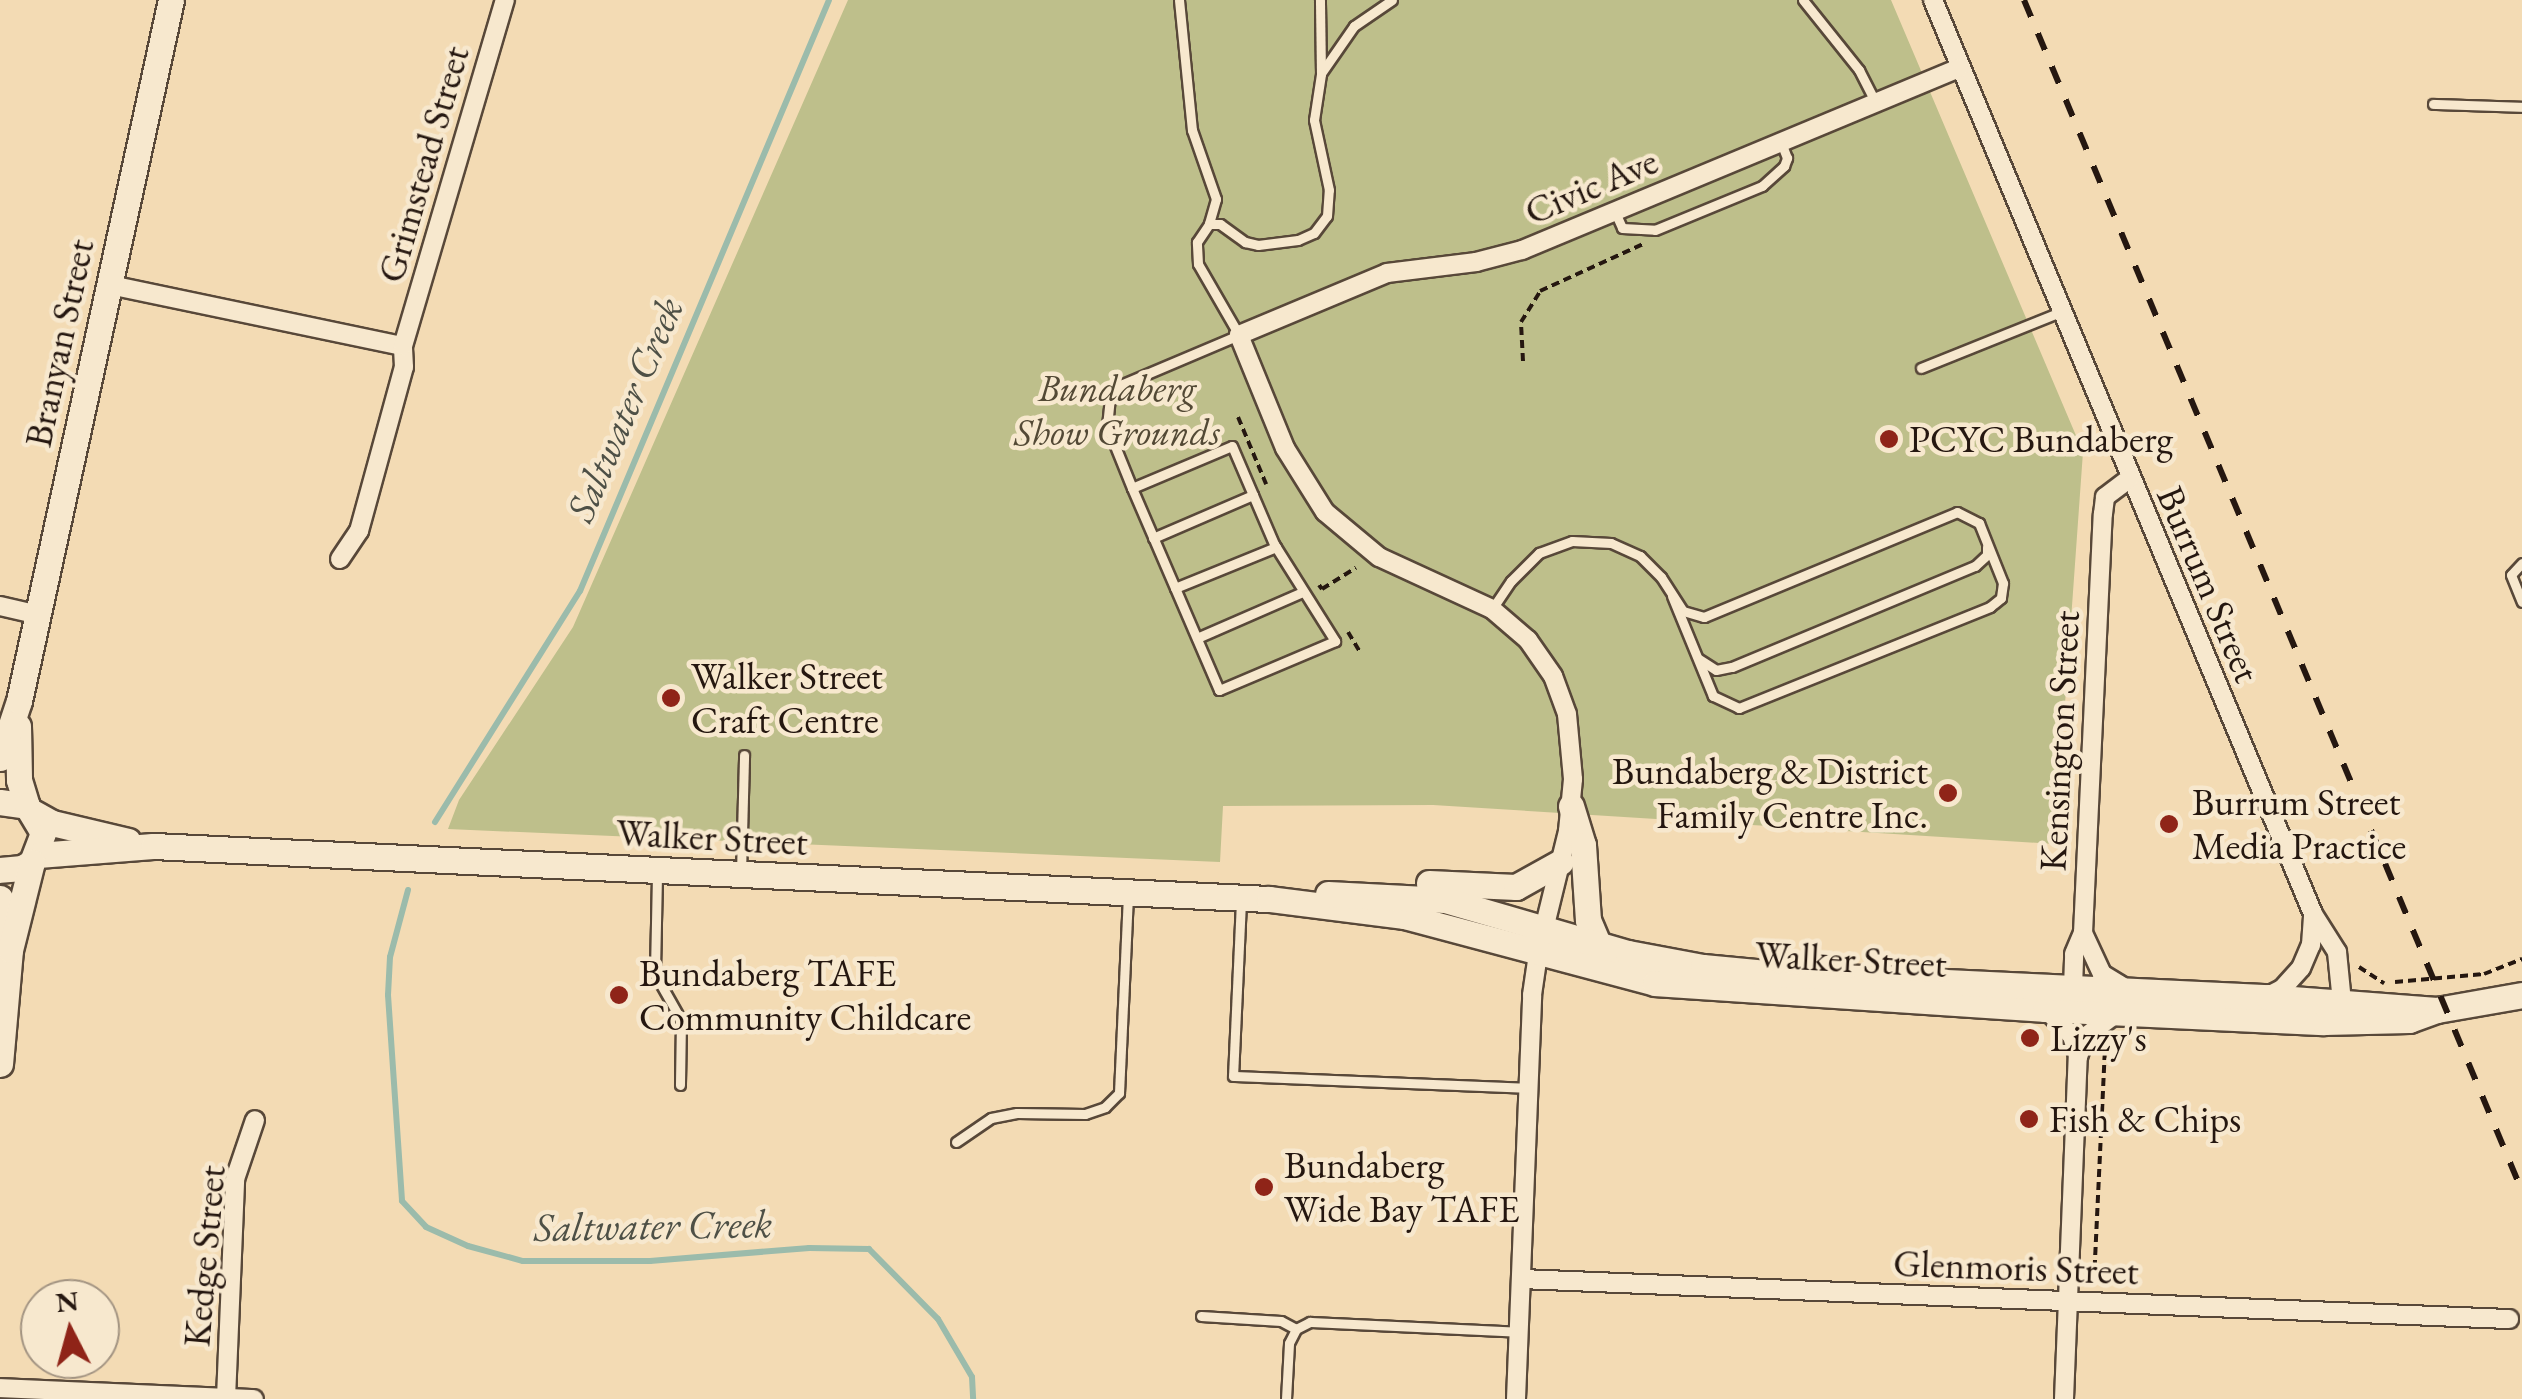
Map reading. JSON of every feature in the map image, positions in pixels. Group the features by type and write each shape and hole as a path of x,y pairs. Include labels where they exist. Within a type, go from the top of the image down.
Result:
{"main road":[{"name":"Branyan Street","path":"0,758 19,700 171,0"},
{"name":"Branyan Street","path":"19,700 19,780 43,834 35,859"},
{"name":"Walker Street","path":"0,802 31,809 52,823 152,846"},
{"path":"1572,806 1582,846 1588,920 1598,944"},
{"name":"Walker Street","path":"0,870 11,871 35,859 152,846 1269,899 1404,916 1541,942 1598,944 1703,967 2268,997 2437,1010"},
{"path":"0,1064 10,950 35,859"},
{"path":"1312,894 1351,880 1371,879 1516,887 1561,862"},
{"name":"Walker Street","path":"1269,899 1312,894 1445,900 1541,942 1655,983 2045,1009 2324,1022 2409,1020 2437,1010 2522,995"},
{"path":"0,898 10,950"}],"street":[{"name":"Grimstead Street","path":"340,559 359,532 404,367 403,346 505,0"},
{"name":"Burrum Street","path":"1933,0 2313,914 2337,952 2342,1002"},
{"name":"Civic Ave","path":"1239,335 1386,273 1498,258 1959,68"},
{"path":"110,284 403,346"},
{"path":"1239,335 1285,448 1325,512 1379,557 1492,609 1528,640 1562,699 1571,736 1572,806 1541,942 1529,1088 1516,1399"},
{"name":"Kensington Street","path":"2073,988 2074,954 2083,933 2104,497 2129,479"},
{"path":"0,606 38,615"},
{"path":"2268,997 2282,989 2301,968 2311,945 2313,914"},
{"path":"2083,933 2102,974 2132,991"},
{"path":"2064,1399 2078,1056 2085,1037 2104,1012 2073,988"},
{"path":"2324,1022 2342,1002"},
{"path":"2045,1009 2070,1032 2078,1056"},
{"name":"Kedge Street","path":"226,1398 235,1179 255,1120"},
{"name":"Glenmoris Street","path":"1521,1279 2509,1319"},
{"path":"0,1388 254,1399"}],"lane":[{"path":"1132,488 1232,446 1276,546 1334,641 1220,690 1132,488 1107,426 1107,408 1116,391 1130,380 1239,335 1198,264 1198,242 1209,224 1216,199 1192,130 1179,0"},
{"path":"1209,224 1220,224 1245,242 1258,245 1298,240 1322,225 1329,190 1314,120 1322,74 1320,0"},
{"path":"1322,74 1354,26 1392,0"},
{"path":"1803,0 1859,70 1876,102"},
{"path":"2433,104 2522,107"},
{"path":"1614,212 1622,228 1655,230 1762,186 1784,166 1787,158 1781,142"},
{"path":"1921,368 2060,312"},
{"path":"1154,538 1253,495"},
{"path":"1492,609 1539,553 1554,545 1590,540 1612,542 1640,556 1688,614 1712,615 1956,512 1976,520 2003,583 1996,603 1752,706 1729,707 1717,701 1672,596"},
{"path":"1694,652 1710,668 1732,668 1975,566 1986,555 1986,539"},
{"path":"1175,588 1276,546"},
{"path":"2522,563 2511,575 2522,602"},
{"path":"1197,638 1303,592"},
{"path":"741,876 744,756"},
{"path":"658,872 655,974 681,1020 680,1085"},
{"path":"956,1142 991,1118 1017,1112 1085,1114 1105,1108 1119,1093 1128,893"},
{"path":"1241,898 1233,1076 1529,1088"},
{"path":"1201,1316 1280,1320 1296,1329"},
{"path":"1286,1399 1289,1343 1296,1329 1318,1322 1519,1332"}],"path":[{"path":"1523,361 1521,322 1540,291 1644,244"},
{"path":"1238,418 1268,489"},
{"path":"1311,574 1322,589 1356,568"},
{"path":"2384,983 2484,974 2522,958"},
{"path":"2094,1282 2105,1039"}],"green space":[{"name":"Bundaberg Show Grounds","path":"848,0 1891,0 2083,452 2055,844 1433,805 1223,806 1220,862 448,829 459,800 573,627"}],"waterway":[{"name":"Saltwater Creek","path":"435,822 580,591 829,0"},
{"name":"Saltwater Creek","path":"408,890 390,957 388,995 402,1201 426,1227 468,1246 523,1261 650,1261 809,1248 869,1249 938,1319 972,1377 973,1399"}],"railway":[{"path":"2024,0 2522,1191"}],"place":[{"name":"PCYC Bundaberg","path":"1889,439"},
{"name":"Walker Street Craft Centre","path":"671,698"},
{"name":"Bundaberg & District Family Centre Inc.","path":"1948,793"},
{"name":"Burrum Street Media Practice","path":"2169,824"},
{"name":"Bundaberg TAFE Community Childcare","path":"619,995"},
{"name":"Lizzy's","path":"2030,1038"},
{"name":"Fish & Chips","path":"2029,1119"},
{"name":"Bundaberg Wide Bay TAFE","path":"1264,1187"}]}
